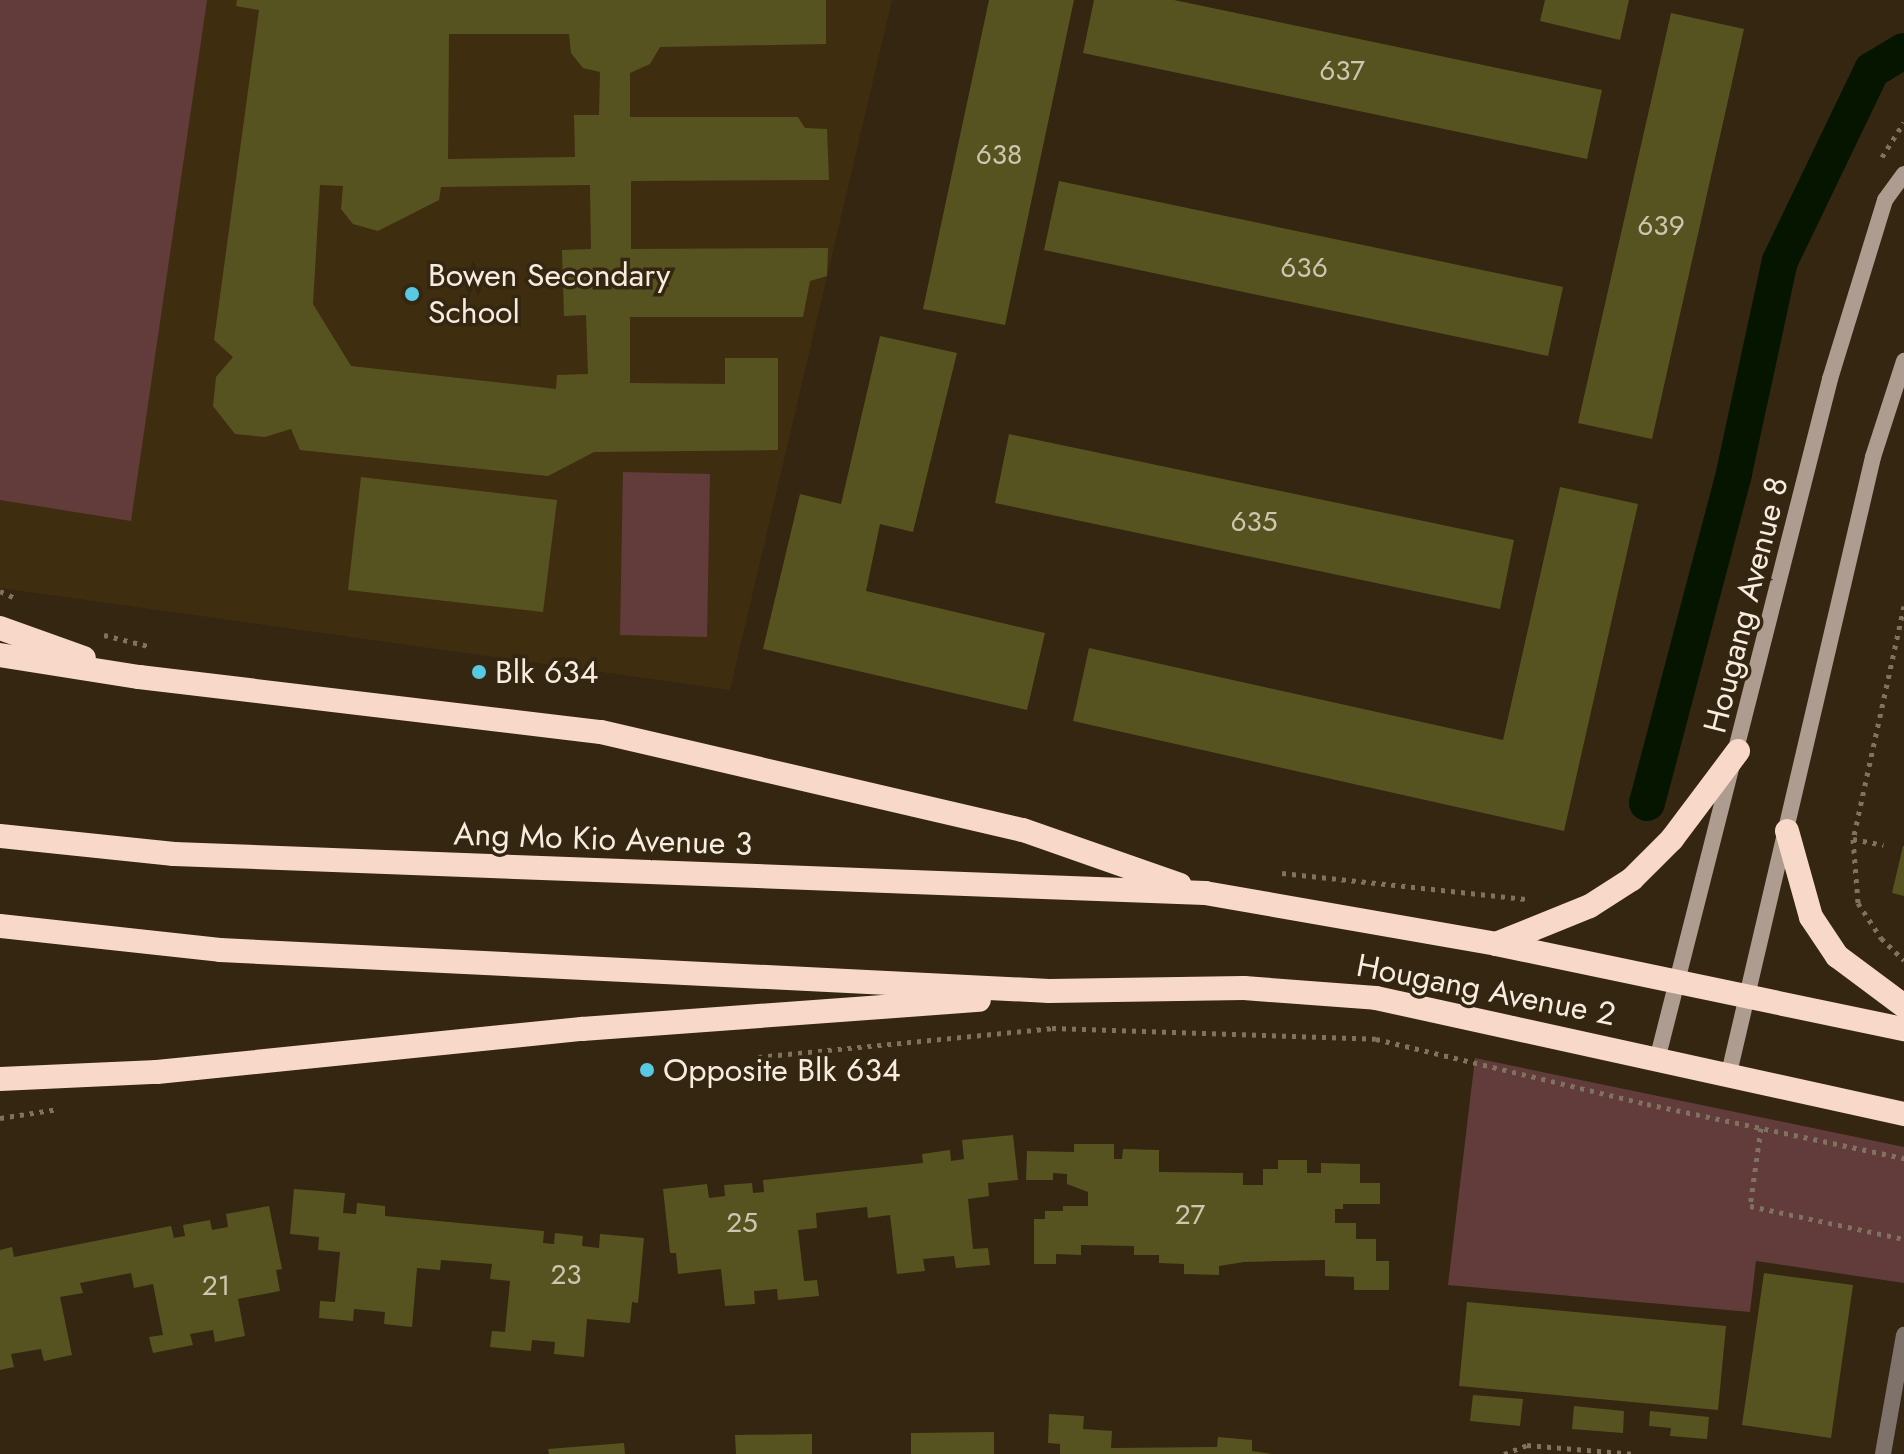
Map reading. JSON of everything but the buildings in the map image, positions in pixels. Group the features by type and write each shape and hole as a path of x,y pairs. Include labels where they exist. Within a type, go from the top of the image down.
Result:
{"highway":[{"path":"0,628 139,677"},
{"path":"0,655 139,677 601,732 1023,830 1205,893"},
{"path":"1496,944 1590,906 1632,879 1672,839 1738,751"},
{"path":"1787,831 1811,917 1837,956 1904,1006"},
{"name":"Ang Mo Kio Avenue 3","path":"0,836 174,854 1205,893"},
{"name":"Hougang Avenue 2","path":"1205,893 1496,944 1904,1029"},
{"path":"0,926 220,950 1049,991"},
{"name":"Hougang Avenue 2","path":"1049,991 1244,988 1376,998 1658,1056 1904,1114"},
{"path":"1,1079 157,1072 1049,991"}],"main road":[{"name":"Hougang Avenue 8","path":"1658,1056 1738,751 1830,379 1885,200 1904,174"},
{"path":"1729,1073 1873,457 1904,361"}],"street":[{"path":"1883,1454 1904,1335"}],"path":[{"path":"1873,171 1904,122"},
{"path":"0,591 28,604"},
{"path":"1904,606 1901,636 1853,839 1858,903 1881,938 1904,960"},
{"path":"92,631 151,646"},
{"path":"1853,839 1883,845"},
{"path":"1278,873 1540,901"},
{"path":"758,1057 1052,1028 1376,1039 1904,1158"},
{"path":"1761,1128 1750,1206 1904,1239"},
{"path":"1504,1454 1527,1445 1635,1454"}],"shaded area":[{"name":"Bowen Secondary School","path":"0,0 892,0 730,690 0,588"},
{"path":"0,0 207,0 131,521 0,500"},
{"path":"623,472 710,474 707,637 620,635"},
{"path":"1475,1058 1904,1147 1904,1283 1756,1261 1750,1312 1448,1285"}],"waterway":[{"path":"1647,803 1734,473 1780,261 1872,70 1904,51"}],"place":[{"name":"Bowen Secondary School","path":"412,294"},
{"name":"Blk 634","path":"479,672"},
{"name":"Opposite Blk 634","path":"647,1070"}]}
